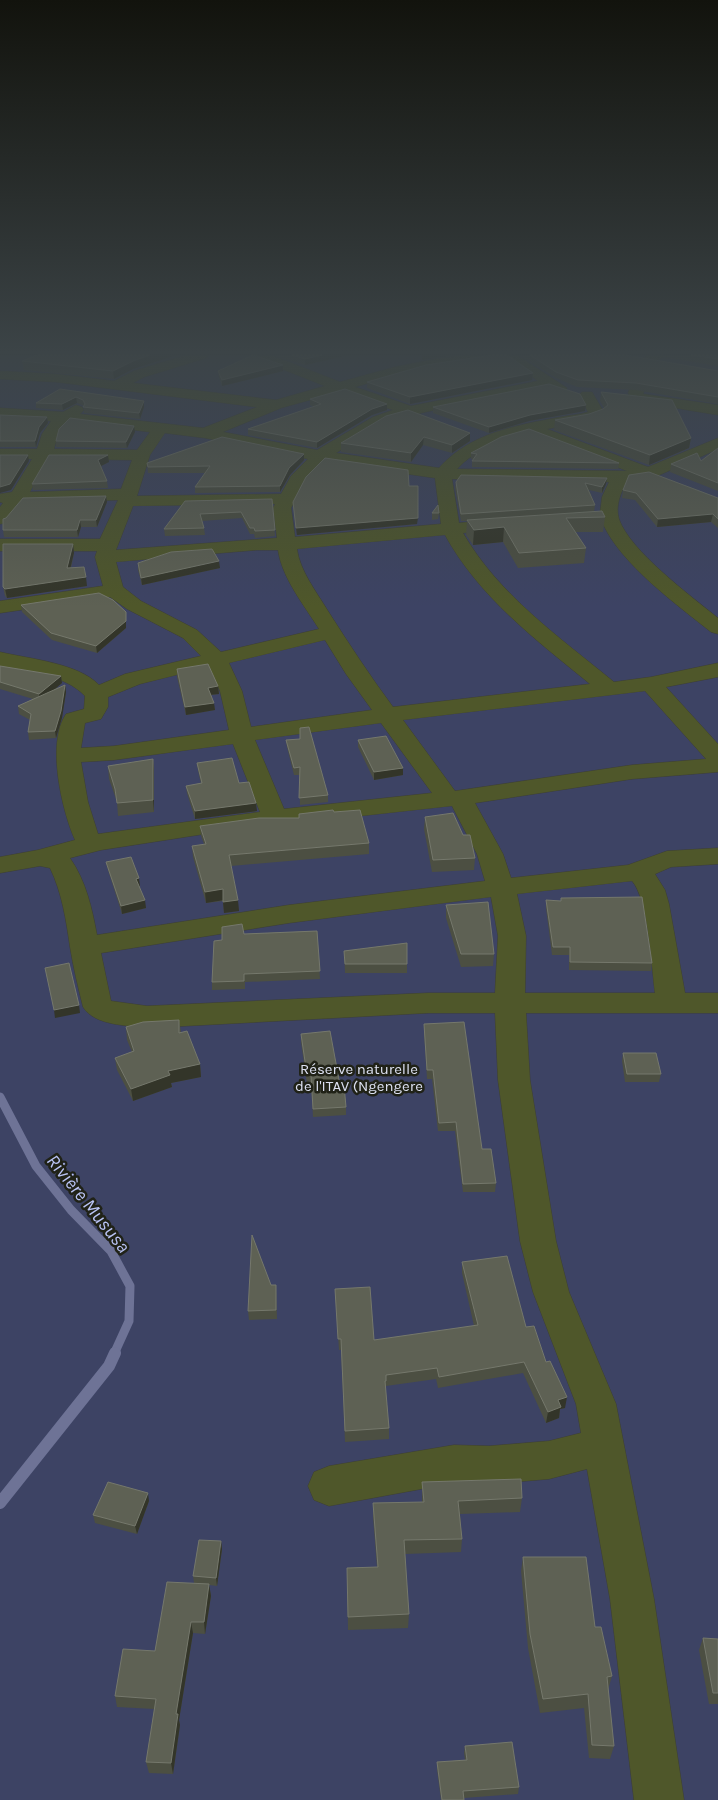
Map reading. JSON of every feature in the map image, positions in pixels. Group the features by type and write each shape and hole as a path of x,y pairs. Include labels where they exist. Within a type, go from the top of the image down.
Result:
{"street":[{"path":"0,519 18,497 44,454 48,439"},
{"path":"153,439 142,455 106,551 114,590 134,605 190,634 216,659 231,691 242,736 274,816"},
{"path":"235,439 320,456 443,474 621,477 649,473 718,443"},
{"path":"347,439 320,456 297,480 285,499 282,508 289,560 357,674 454,799 490,854 501,888 512,936 510,1002 514,1080 538,1240 551,1292 596,1404 632,1599 659,1800"},
{"path":"492,439 474,446 451,462 443,474 451,529 468,559 518,614 609,688"},
{"path":"559,439 675,482"},
{"path":"0,454 142,455"},
{"path":"691,455 718,460"},
{"path":"621,477 610,498 610,518 630,548 718,628"},
{"path":"0,498 285,499"},
{"path":"553,521 610,518"},
{"path":"0,544 106,551 286,544 524,523"},
{"path":"0,607 114,590"},
{"path":"96,694 133,679 331,632"},
{"path":"0,659 62,673 83,681 96,694 97,707 93,714 74,719 68,756 70,778 79,822 90,844"},
{"path":"68,756 114,753 388,715 651,684 692,672 718,670"},
{"path":"651,684 718,758"},
{"path":"0,865 40,858 90,844 274,816 454,799 632,772 718,764"},
{"path":"84,947 132,938 288,916 637,872 647,869 656,862 668,859 718,856"},
{"path":"40,858 60,863 67,873 76,905 92,987 98,1007 112,1013 147,1017 428,1003 718,1003"},
{"path":"637,872 646,881 653,898 666,962 671,1003"},
{"path":"329,1486 454,1464 489,1465 549,1460 604,1446"}],"green space":[{"name":"Réserve naturelle de l'ITAV (Ngengere","path":"0,439 718,439 718,1800 0,1800"}],"building":[{"path":"0,439 36,439 35,441 0,441"},
{"path":"56,439 128,439 126,442 56,441"},
{"path":"216,439 232,439 304,454 289,468 280,486 195,487 210,466 148,467 147,463"},
{"path":"301,439 322,439 317,442"},
{"path":"348,439 422,439 411,453 341,443"},
{"path":"431,439 461,439 452,445"},
{"path":"497,439 555,439 619,463 472,461 477,454 471,453"},
{"path":"607,439 689,439 650,455"},
{"path":"718,448 718,483 671,464 697,453 701,461"},
{"path":"0,455 28,455 10,484 0,487"},
{"path":"49,455 108,455 98,460 107,481 32,484"},
{"path":"325,458 408,470 409,486 418,486 418,518 296,528 293,502 306,477"},
{"path":"649,472 718,498 718,519 713,514 658,519 636,493 623,490 629,475"},
{"path":"461,475 607,478 602,487 585,483 595,505 461,514 456,482"},
{"path":"106,496 96,520 80,520 77,530 3,530 3,519 23,498"},
{"path":"272,499 275,530 255,531 254,528 250,528 241,512 200,514 204,528 164,529 185,501"},
{"path":"438,505 439,513 432,513"},
{"path":"602,511 605,517 566,518 586,548 519,553 504,527 474,530 467,520"},
{"path":"3,544 73,544 67,568 84,567 86,577 5,589 3,587"},
{"path":"212,549 219,561 141,578 138,563 171,552"},
{"path":"99,593 113,600 126,612 126,621 96,646 51,633 21,605"},
{"path":"208,664 218,686 208,688 214,703 185,707 177,669"},
{"path":"0,666 61,676 39,694 0,682"},
{"path":"65,685 61,711 55,731 28,732 31,714 18,706"},
{"path":"309,727 328,795 299,798 300,767 294,768 286,740 300,739 300,728"},
{"path":"386,736 403,768 374,772 358,740"},
{"path":"232,758 239,783 249,782 256,803 195,811 186,786 202,783 197,763"},
{"path":"153,759 153,800 117,803 108,766"},
{"path":"333,810 334,812 360,810 369,843 229,855 238,900 223,902 223,889 205,892 192,846 206,844 200,826 259,818 299,818 299,814"},
{"path":"453,813 463,835 470,835 475,858 433,860 425,817"},
{"path":"131,857 139,878 136,879 145,900 121,906 106,862"},
{"path":"642,897 652,963 570,962 570,947 553,947 546,900 561,901 561,898"},
{"path":"488,902 494,954 461,954 446,905"},
{"path":"242,924 244,934 317,931 320,971 244,974 244,981 212,982 214,941 222,940 222,927"},
{"path":"407,943 407,964 345,964 344,951"},
{"path":"69,963 79,1005 54,1010 45,968"},
{"path":"179,1020 179,1033 187,1031 200,1064 168,1071 170,1075 131,1089 115,1058 134,1051 126,1027 143,1022"},
{"path":"464,1022 482,1149 491,1149 496,1183 463,1184 456,1122 439,1123 433,1070 427,1070 424,1024"},
{"path":"330,1031 340,1085 344,1085 346,1107 313,1109 311,1075 307,1075 301,1034"},
{"path":"623,1053 656,1053 661,1074 627,1074"},
{"path":"252,1235 271,1285 276,1285 276,1310 248,1311"},
{"path":"507,1256 526,1327 534,1326 546,1362 550,1361 567,1397 558,1400 561,1407 548,1412 524,1362 439,1377 437,1368 386,1375 389,1428 345,1431 341,1339 338,1339 335,1289 370,1287 374,1340 478,1325 462,1262"},
{"path":"521,1479 522,1498 458,1501 462,1539 404,1540 409,1614 348,1617 347,1568 378,1567 373,1503 424,1502 422,1482"},
{"path":"108,1482 148,1493 135,1526 93,1515"},
{"path":"199,1540 221,1541 216,1578 193,1576"},
{"path":"523,1557 586,1557 595,1627 601,1627 612,1676 607,1677 614,1746 592,1745 588,1694 543,1699 530,1634"},
{"path":"167,1582 209,1584 204,1622 191,1622 176,1714 178,1714 171,1763 146,1762 156,1699 115,1696 123,1649 155,1651"},
{"path":"703,1638 718,1639 718,1693 713,1693"},
{"path":"512,1742 519,1787 463,1791 464,1800 442,1800 437,1762 467,1760 465,1746"}],"waterway":[{"name":"Rivière Mususa","path":"0,1097 36,1166 71,1210 111,1251 130,1286 129,1321 114,1354"},
{"name":"Rivière Mususa","path":"0,1503 109,1366 115,1353"}]}
